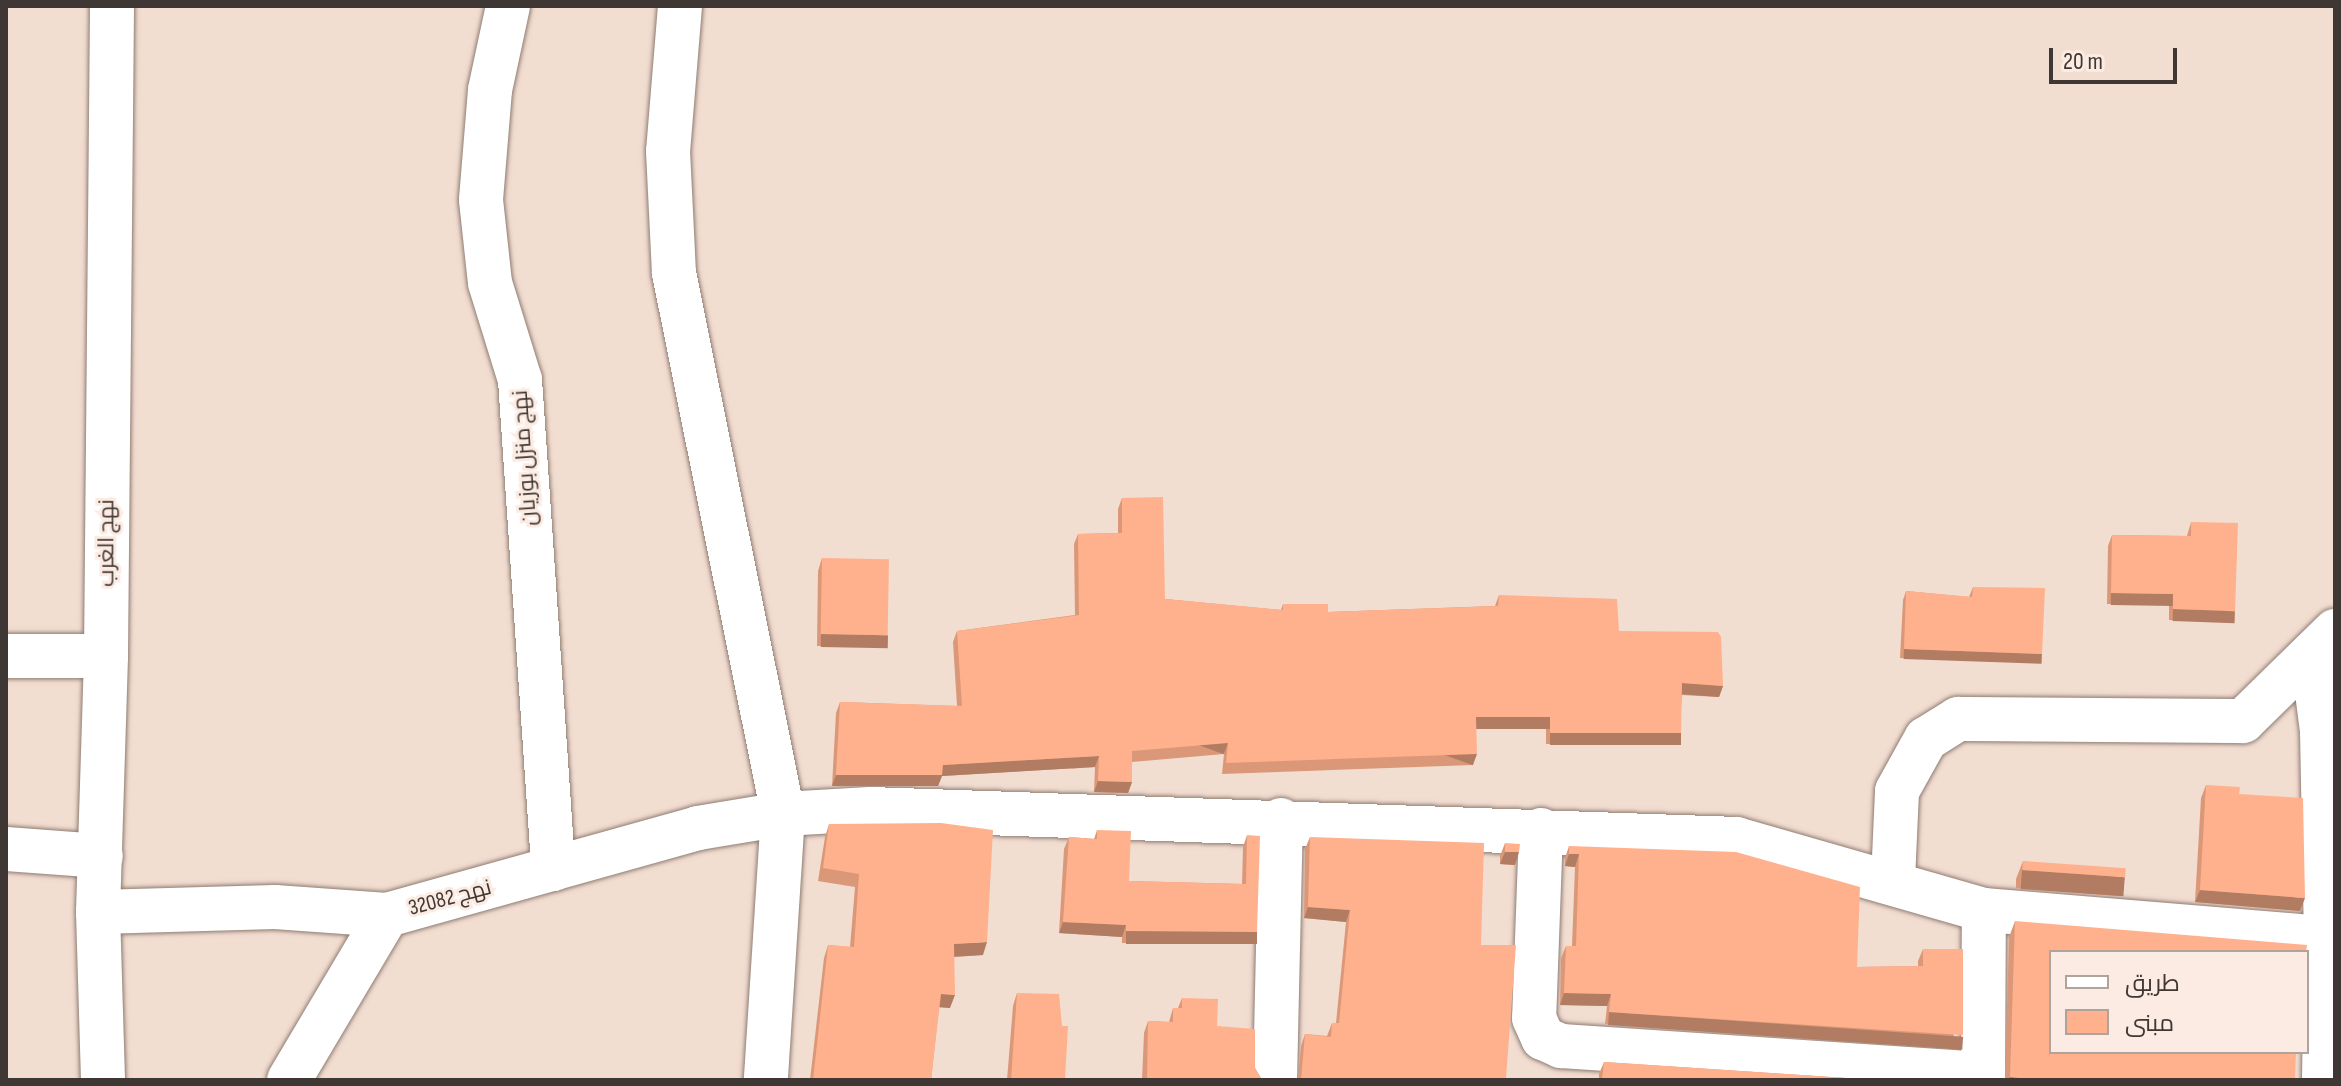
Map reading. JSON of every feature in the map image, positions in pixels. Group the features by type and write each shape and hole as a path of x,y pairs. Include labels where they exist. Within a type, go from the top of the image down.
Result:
{"street":[{"name":"نهج الغرب","path":"103,1080 98,912 90,855 106,656 112,6"},
{"name":"نهج منزل بوزيان","path":"508,6 490,90 481,200 490,283 520,380 553,869"},
{"path":"680,6 668,151 674,273 783,814 766,1080"},
{"path":"1893,880 1897,791 1926,739 1958,719 2243,721 2323,643"},
{"path":"2323,643 2324,1080"},
{"path":"6,656 106,656"},
{"name":"نهج 32082","path":"289,1080 387,915 698,828 783,814 870,809 1281,820 1736,839 1893,880 1984,910 2326,938"},
{"path":"1275,1080 1281,820"},
{"path":"1541,830 1534,1018 1543,1038 1561,1046 1983,1077 1984,910"},
{"path":"6,849 90,855"},
{"path":"98,912 275,907 387,915"}],"building":[{"path":"1163,497 1165,599 1283,610 1283,604 1328,604 1328,612 1498,606 1499,595 1617,599 1619,631 1718,632 1721,637 1723,686 1682,683 1681,733 1550,733 1550,717 1476,717 1477,754 1226,763 1228,743 1132,751 1132,782 1098,781 1099,756 943,765 942,775 836,775 840,702 962,706 957,631 1079,615 1078,534 1122,533 1122,498"},
{"path":"2191,522 2238,523 2235,611 2173,609 2173,594 2111,593 2112,535 2191,536"},
{"path":"822,558 889,559 888,635 821,634"},
{"path":"1973,587 2045,588 2042,654 1904,649 1906,591 1972,597"},
{"path":"2206,785 2240,787 2239,794 2303,798 2305,898 2200,890"},
{"path":"941,823 993,830 987,942 954,944 955,995 941,994 931,1080 813,1080 828,945 854,947 859,874 823,868 829,824"},
{"path":"1097,830 1131,831 1129,881 1246,884 1247,835 1260,836 1257,932 1126,931 1126,925 1063,922 1069,837 1097,839"},
{"path":"1310,837 1484,843 1481,945 1516,945 1506,1078 1520,1080 1301,1080 1305,1034 1331,1037 1332,1023 1339,1023 1350,910 1308,907"},
{"path":"1505,843 1520,844 1519,852 1505,852"},
{"path":"1569,846 1736,852 1860,887 1857,967 1923,966 1923,949 1963,949 1963,1035 1609,1012 1611,994 1564,993 1566,946 1576,946 1579,854 1569,854"},
{"path":"2023,861 2126,868 2125,877 2022,870"},
{"path":"2015,921 2307,945 2306,950 2049,950 2049,1054 2296,1054 2295,1080 2040,1080 2010,1077"},
{"path":"1017,993 1059,994 1062,1026 1068,1026 1065,1080 1011,1080"},
{"path":"1182,998 1218,999 1217,1026 1255,1029 1255,1068 1262,1080 1147,1079 1148,1021 1173,1022 1173,1008 1182,1008"},
{"path":"1604,1062 1877,1080 1602,1080"}]}
